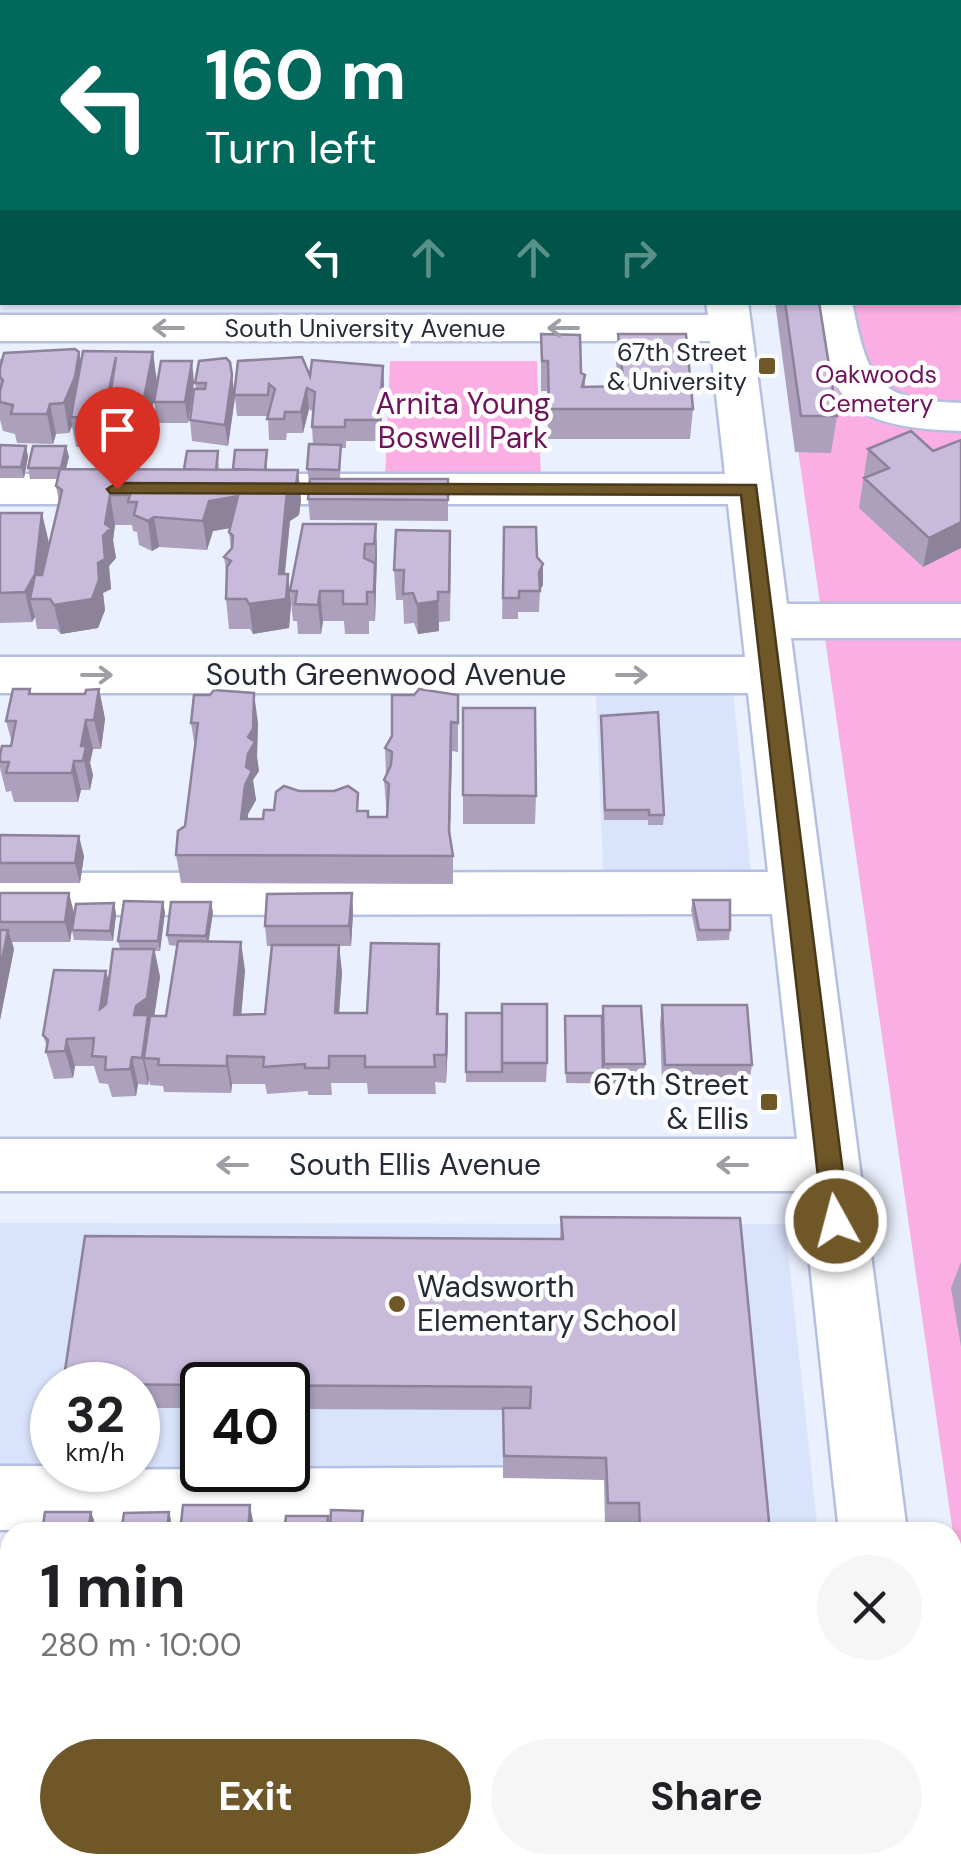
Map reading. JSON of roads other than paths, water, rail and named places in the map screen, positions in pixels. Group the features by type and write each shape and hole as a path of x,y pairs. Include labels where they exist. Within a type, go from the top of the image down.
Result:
{"street":[{"path":"832,305 843,367 861,395 891,408 961,417"},
{"path":"729,315 871,1522"},
{"name":"South University Avenue","path":"0,328 729,315"},
{"path":"0,489 750,489"},
{"path":"765,621 961,621"},
{"name":"South Greenwood Avenue","path":"0,675 772,675"},
{"path":"0,894 797,893"},
{"name":"South Ellis Avenue","path":"0,1165 829,1165"},
{"path":"0,1498 581,1499 582,1522"}],"place":[{"name":"67th Street & University","path":"767,366"},
{"name":"67th Street & Ellis","path":"769,1102"},
{"name":"Wadsworth Elementary School","path":"397,1304"}],"park label":[{"name":"Oakwoods Cemetery","path":"876,388"},
{"name":"Arnita Young Boswell Park","path":"463,421"}]}
